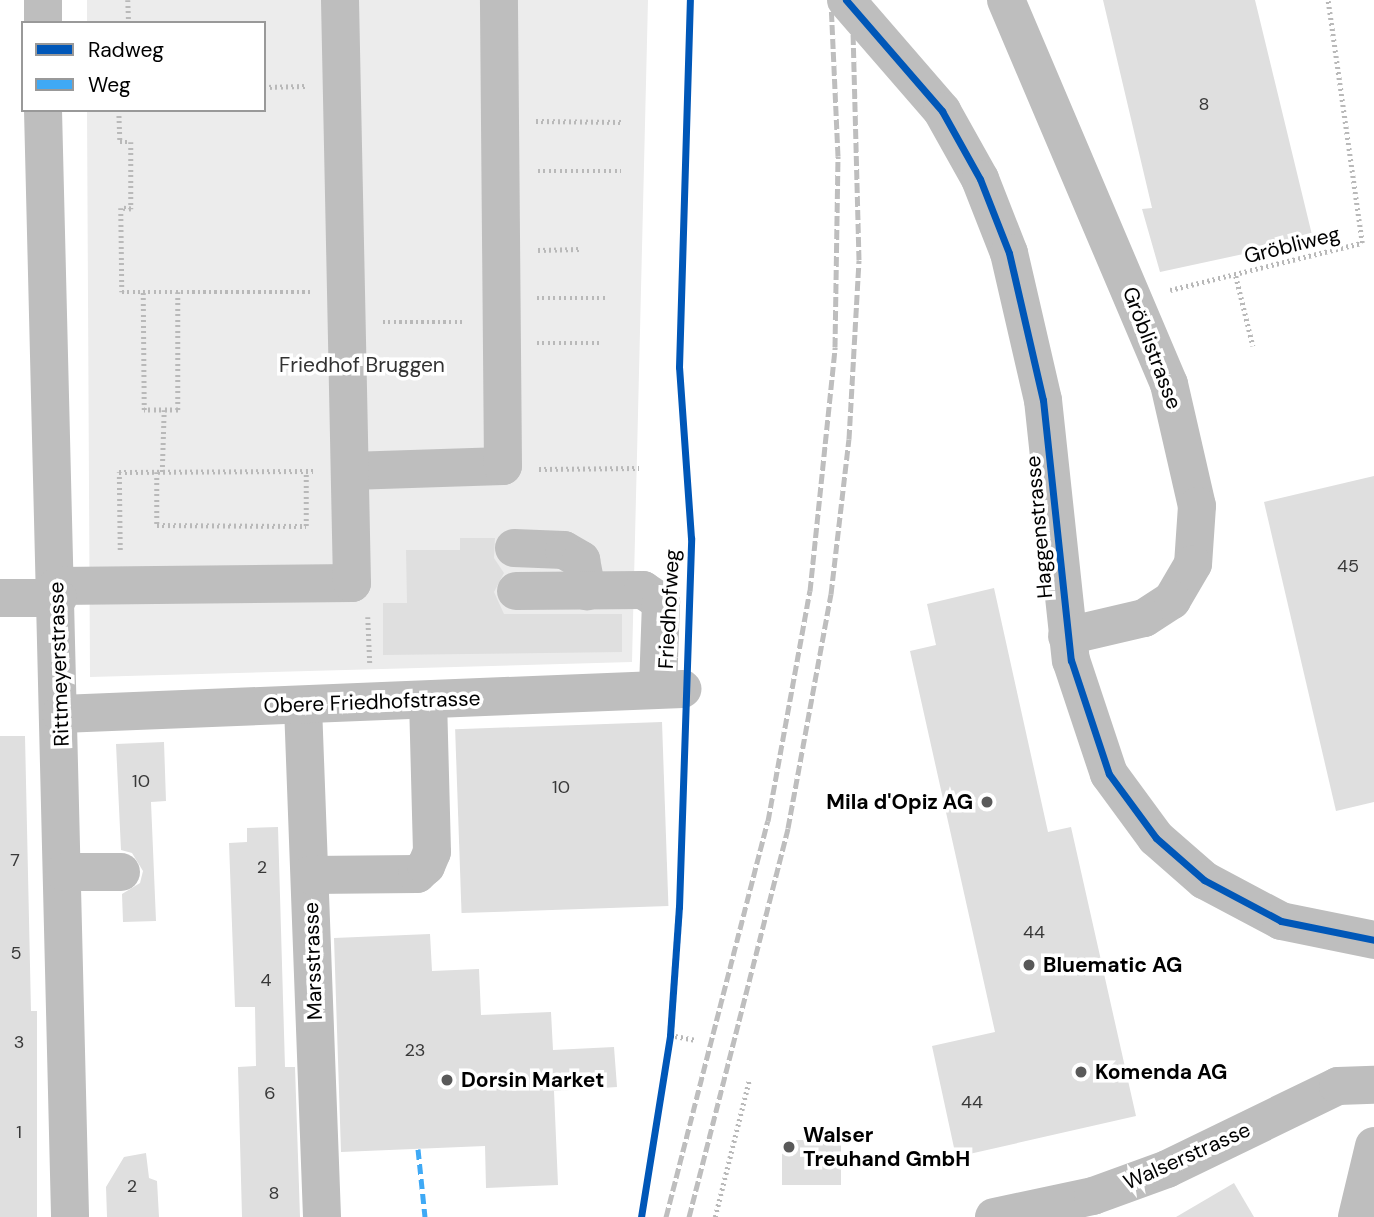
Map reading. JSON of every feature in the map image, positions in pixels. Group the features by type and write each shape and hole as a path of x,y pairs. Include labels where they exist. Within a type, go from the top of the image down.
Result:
{"street":[{"path":"43,0 43,21"},
{"path":"0,598 120,586 352,583 340,0"},
{"path":"350,471 503,466 499,0"},
{"name":"Haggenstrasse","path":"846,0 942,111 1005,241 1043,400 1067,636 1081,699 1109,775 1172,854 1240,902 1281,921 1374,940"},
{"name":"Gröblistrasse","path":"1006,0 1169,384 1197,506 1193,564 1172,600 1144,618 1067,636"},
{"name":"Rittmeyerstrasse","path":"43,112 61,714 70,1217"},
{"path":"514,548 565,550 581,560 587,591 516,592"},
{"name":"Obere Friedhofstrasse","path":"61,714 670,689 662,602 643,590 587,591"},
{"path":"310,875 417,874 426,866 432,852 428,700"},
{"name":"Marsstrasse","path":"303,706 322,1217"},
{"path":"64,872 121,872"},
{"name":"Walserstrasse","path":"994,1217 1093,1196 1167,1168 1338,1086 1374,1085"},
{"path":"1357,1217 1374,1146"}],"path":[{"path":"128,0 128,21"},
{"path":"119,112 120,142 131,142 131,209 121,208 122,292 178,292 501,321 603,343"},
{"path":"500,121 623,122"},
{"path":"501,170 621,171"},
{"path":"1237,276 1253,346"},
{"path":"143,292 144,410 178,410 178,292"},
{"path":"501,321 605,298"},
{"path":"164,410 157,525 306,526 306,471"},
{"path":"503,466 639,468"},
{"path":"120,586 120,472 350,471"},
{"path":"352,583 367,604 372,703"},
{"path":"668,1048 671,1022"},
{"path":"670,1035 695,1040"},
{"path":"715,1217 749,1081"}],"green space":[{"name":"Friedhof Bruggen","path":"87,0 648,0 632,662 90,677 87,112 266,112 266,21 87,21"}],"building":[{"path":"1103,0 1255,0 1313,239 1160,272 1142,209 1152,208"},
{"path":"1374,476 1374,802 1336,811 1264,502"},
{"path":"460,538 495,538 494,558 504,573 494,592 504,614 622,614 622,652 383,655 383,603 407,603 406,550 460,550"},
{"path":"994,588 1048,832 1071,827 1136,1116 956,1157 932,1046 995,1032 910,651 936,645 927,604"},
{"path":"662,722 668,906 462,913 455,729"},
{"path":"0,736 25,736 31,1011 37,1011 37,1217 0,1217"},
{"path":"164,742 166,801 151,802 156,921 123,922 122,894 140,883 143,871 132,853 121,850 116,744"},
{"path":"278,827 285,1067 295,1067 300,1217 242,1217 238,1067 256,1066 255,1007 235,1007 229,843 247,842 247,828"},
{"name":"Dorsin Market","path":"430,934 432,971 479,969 481,1015 551,1012 553,1050 614,1047 617,1087 554,1091 558,1185 486,1188 485,1146 341,1152 334,938"},
{"path":"782,1140 841,1140 841,1185 782,1185"},
{"path":"146,1153 149,1178 157,1181 159,1217 107,1217 106,1187 124,1157"},
{"path":"1234,1183 1254,1217 1176,1217"}],"railway":[{"path":"666,1217 768,821 810,591 835,347 838,156 831,0"},
{"path":"689,1217 788,828 831,594 849,439 859,260 852,0"}],"marked path":[{"path":"418,1149 425,1217"}],"cycle path":[{"name":"Friedhofweg","path":"641,1217 670,1035 679,907 691,538 679,367 690,0"},
{"path":"846,0 942,111 980,179 1009,253 1043,400 1071,660 1109,774 1156,838 1204,880 1281,921 1374,940"}],"place":[{"name":"Mila d'Opiz AG","path":"987,802"},
{"name":"Bluematic AG","path":"1029,965"},
{"name":"Komenda AG","path":"1081,1072"},
{"name":"Dorsin Market","path":"447,1080"},
{"name":"Walser Treuhand GmbH","path":"789,1147"}]}
